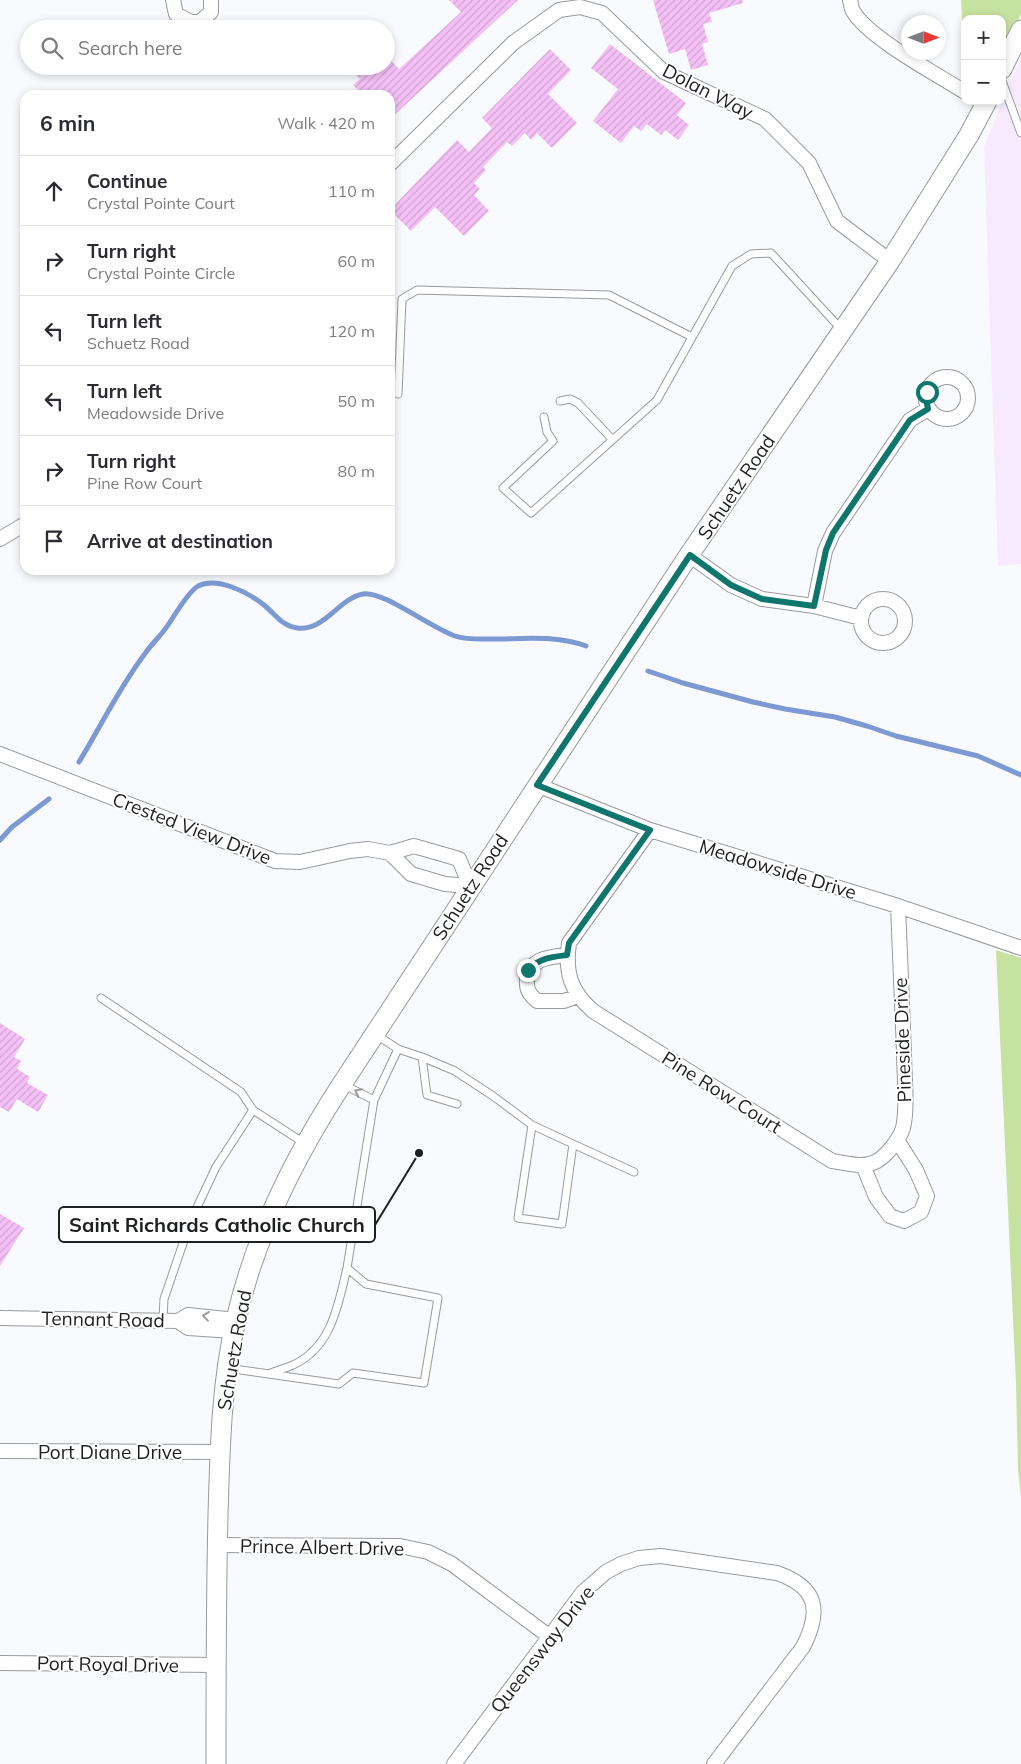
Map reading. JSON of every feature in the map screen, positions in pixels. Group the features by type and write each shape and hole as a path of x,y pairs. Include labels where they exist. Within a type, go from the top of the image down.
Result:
{"main road":[{"path":"1006,62 1021,30"},
{"name":"Schuetz Road","path":"216,1764 217,1545 222,1406 234,1326 255,1256 280,1193 305,1144 342,1084 470,886 690,555 890,261 964,143 983,105"}],"street":[{"path":"173,0 176,14 187,20"},
{"path":"202,20 211,12 211,0"},
{"path":"850,0 852,11 869,29 900,52 961,90"},
{"name":"Dolan Way","path":"395,159 513,43 559,10 580,7 602,13 664,72 765,119 809,163 838,221 890,261"},
{"path":"814,606 826,550 833,533 910,420 928,409"},
{"path":"0,539 20,527"},
{"path":"690,555 731,585 762,599 814,606 861,618"},
{"name":"Crested View Drive","path":"0,754 275,860 300,862 368,849 390,853 414,846 459,860 470,886"},
{"name":"Meadowside Drive","path":"537,785 650,830 898,906 1021,948"},
{"name":"Pine Row Court","path":"650,830 569,943 567,955 569,980 581,1001 592,1011 832,1161 869,1164"},
{"path":"390,853 412,874 445,884 470,886"},
{"name":"Pineside Drive","path":"869,1164 882,1157 897,1140 905,1117 898,906"},
{"path":"567,955 548,958 534,964 528,970 527,985 530,995 537,1001 564,1001 578,996"},
{"path":"869,1164 876,1197 890,1216 904,1221 921,1212 927,1196 916,1170 897,1140"},
{"name":"Tennant Road","path":"0,1318 178,1321 188,1315 234,1326"},
{"name":"Port Diane Drive","path":"0,1451 220,1452"},
{"name":"Prince Albert Drive","path":"217,1545 400,1546 417,1548 452,1564 550,1637"},
{"name":"Queensway Drive","path":"454,1764 583,1592 606,1572 621,1564 639,1558 660,1556 776,1573 792,1578 804,1586 813,1604 813,1624 803,1647 714,1764"},
{"name":"Port Royal Drive","path":"0,1663 217,1665"}],"lane":[{"path":"1006,92 1021,133"},
{"path":"544,417 547,432 553,441 504,488 530,513 657,400 732,266 752,254 771,253 843,331"},
{"path":"398,394 402,299 417,290 609,295 692,337"},
{"path":"560,401 570,399 578,403 612,439"},
{"path":"101,998 241,1092 253,1110 305,1144"},
{"path":"375,1034 398,1049 455,1071 532,1125 634,1172"},
{"path":"270,1373 294,1364 314,1351 330,1330 347,1268 374,1100 398,1049"},
{"path":"422,1057 427,1095 457,1104"},
{"path":"342,1084 374,1100"},
{"path":"163,1320 164,1299 190,1220 216,1167 253,1110"},
{"path":"532,1125 518,1218 562,1224 572,1144"},
{"path":"227,1368 339,1384 353,1373 424,1383 438,1298 366,1284 347,1268"}],"shaded area":[{"path":"1021,57 1021,564 998,566 984,147 1001,105 1006,105 1006,93"}],"green space":[{"path":"961,0 1021,0 1021,14 1006,45 1006,15 962,15"},
{"path":"996,950 1021,958 1021,1496 1018,1470 1016,1383"}],"building":[{"path":"449,0 518,0 395,114 395,90 358,90 353,85 360,79 357,75 395,75 395,65 399,69 461,12"},
{"path":"653,0 742,0 743,3 709,13 712,22 703,24 708,42 702,44 708,65 691,70 685,49 669,54"},
{"path":"610,44 686,103 677,115 689,125 678,140 665,130 661,135 647,124 641,131 634,126 621,143 593,121 618,89 591,68"},
{"path":"550,49 571,70 548,94 577,123 552,148 537,133 531,140 525,133 512,146 507,142 483,167 486,170 474,183 480,189 474,195 489,211 464,236 435,207 411,231 395,215 395,205 457,140 469,152 492,128 482,118"},
{"path":"0,1023 25,1039 14,1057 21,1061 17,1069 30,1077 27,1083 48,1095 38,1112 17,1099 9,1112 0,1107"},
{"path":"0,1214 24,1228 0,1266"}],"waterway":[{"path":"79,762 135,668 194,589 206,583 223,584 242,591 264,605 287,625 297,628 307,628 315,625 354,597 371,594 394,603 455,636 469,639 552,639 586,646"},
{"path":"648,671 683,683 753,702 835,717 896,736 978,756 1021,775"},
{"path":"0,840 12,827 49,799"}],"place":[{"name":"Saint Richards Catholic Church","path":"419,1153"}],"route":[{"path":"528,970 534,964 548,958 567,955 569,943 650,830 537,785 690,555 731,585 762,599 814,606 826,550 833,533 910,420 928,409 927,392"}]}
